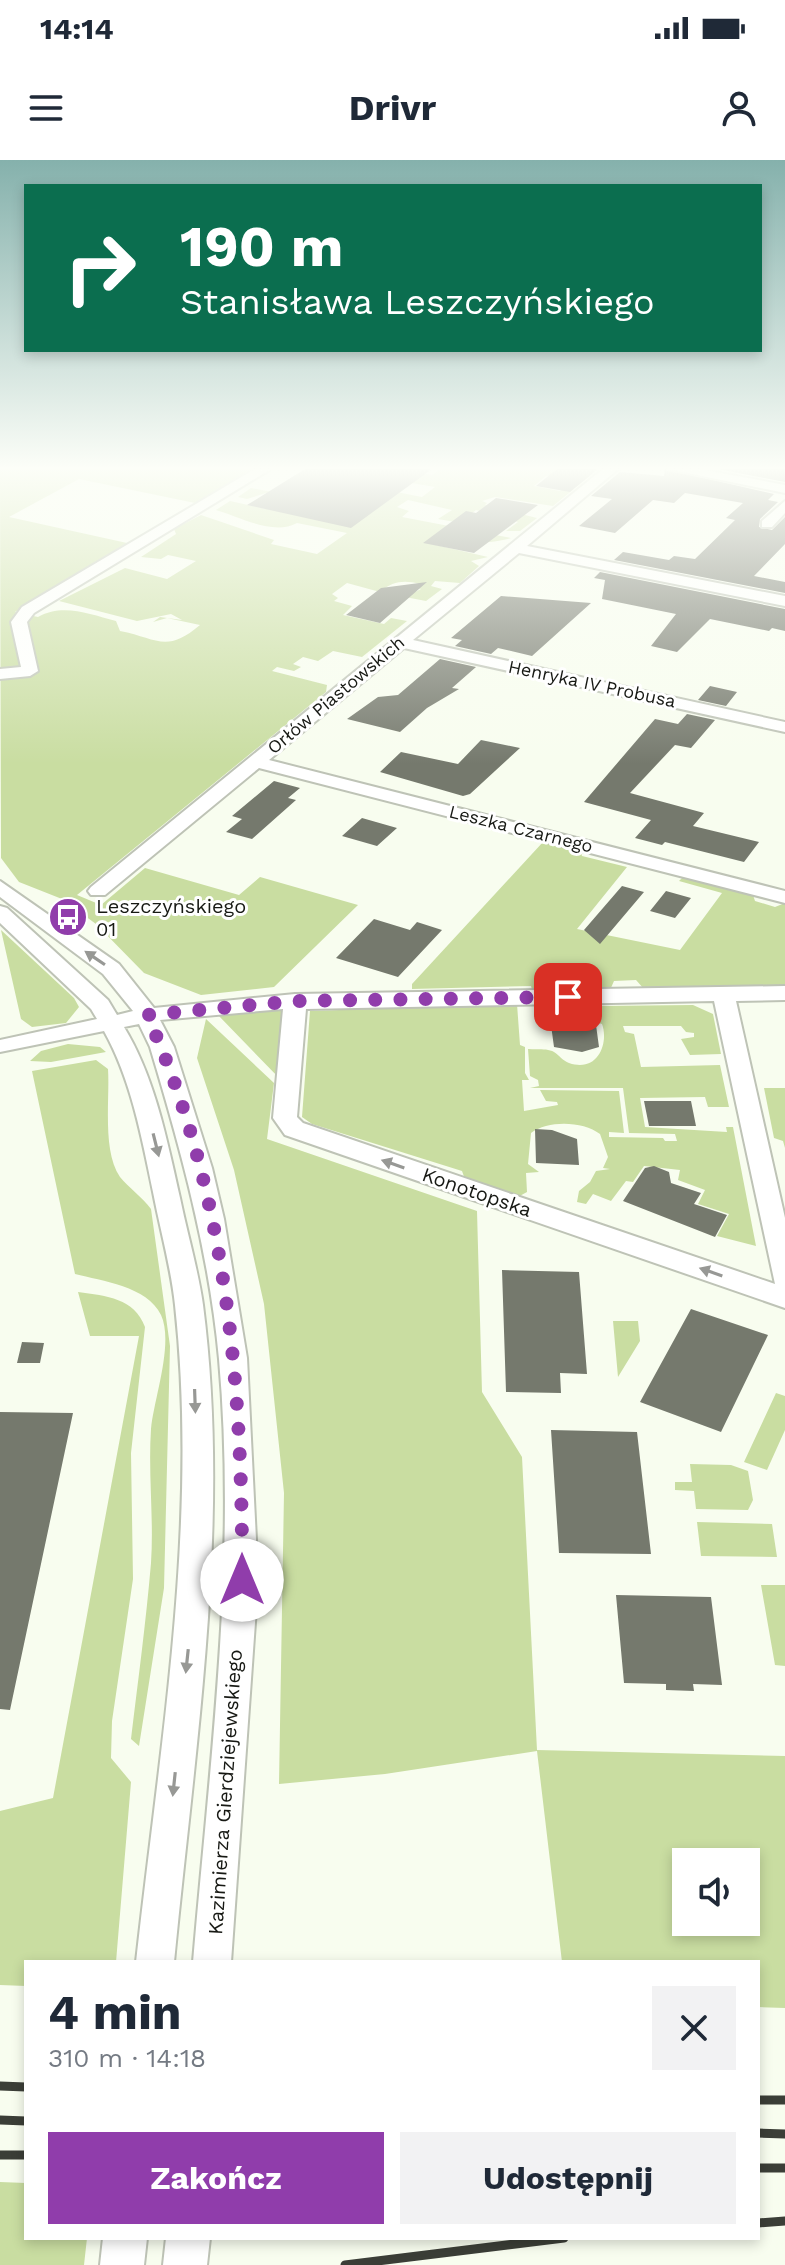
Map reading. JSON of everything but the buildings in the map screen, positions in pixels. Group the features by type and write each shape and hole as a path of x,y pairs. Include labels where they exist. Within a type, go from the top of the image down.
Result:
{"street":[{"path":"0,674 30,671 19,622 28,610 100,567"},
{"name":"Orłów Piastowskich","path":"98,891 492,567"},
{"path":"614,567 785,601"},
{"name":"Henryka IV Probusa","path":"399,642 785,727"},
{"name":"Leszka Czarnego","path":"257,762 785,897"},
{"name":"Kazimierza Gierdziejewskiego","path":"0,887 111,969 147,1015 162,1047 199,1168 228,1313 241,1454 242,1580 212,1960"},
{"path":"0,912 86,990 113,1023 134,1070 154,1138 189,1304 197,1483 195,1571 155,1960"},
{"path":"2,1046 147,1015 295,1001 785,993"},
{"path":"724,995 785,1279"},
{"name":"Konotopska","path":"295,1001 285,1118 294,1129 785,1298"},
{"path":"122,2265 125,2240"},
{"path":"185,2265 188,2240"}],"green space":[{"path":"0,567 88,567 15,612 38,617 67,610 86,613 116,621 120,631 161,642 178,639 200,625 167,618 153,622 160,617 182,620 171,614 137,621 59,601 125,568 167,579 186,567 478,567 460,583 435,581 431,586 442,589 426,601 405,597 421,589 417,588 420,584 409,582 399,582 380,592 347,583 332,594 338,598 334,601 352,606 343,615 384,624 391,618 407,621 362,657 333,651 318,661 303,657 293,664 301,667 294,671 277,667 272,671 327,685 326,692 77,895 101,905 145,868 239,895 260,877 358,905 274,987 201,995 144,973 96,924 62,899 19,882 1,858"},
{"path":"512,834 580,849 582,856 627,867 577,929 680,950 722,893 679,881 683,877 753,895 755,901 775,907 785,903 785,987 644,989 636,980 614,981 610,990 532,990 531,986 412,989 412,984 543,842"},
{"path":"1,930 74,998 79,1007 66,1023 32,1027 21,1019"},
{"path":"517,1004 520,1045 525,1047 525,1073 529,1080 522,1080 524,1111 558,1105 557,1102 546,1101 540,1090 619,1091 624,1133 609,1132 609,1137 663,1138 665,1141 677,1141 675,1134 629,1133 623,1088 530,1088 539,1086 538,1080 530,1076 528,1049 551,1051 567,1062 579,1065 594,1060 604,1040 602,1024 580,1018 576,1010 600,1010 600,1006 693,1005 713,1014 721,1054 690,1055 681,1039 694,1037 694,1033 686,1032 681,1026 623,1026 625,1032 634,1034 641,1067 720,1065 729,1107 708,1107 705,1097 640,1098 645,1127 727,1132 726,1127 733,1127 756,1246 717,1236 729,1214 698,1204 705,1190 678,1180 680,1170 644,1166 633,1182 626,1181 611,1201 593,1194 586,1204 577,1202 579,1191 590,1182 596,1171 610,1169 603,1168 608,1157 600,1134 584,1127 556,1124 531,1133 528,1164 539,1172 526,1173 527,1192 516,1198 466,1182 462,1171 312,1124 302,1117 310,1011"},
{"path":"284,1008 281,1080 217,1014"},
{"path":"206,1019 274,1083 267,1139 477,1211 482,1392 522,1457 537,1750 785,1756 785,2008 760,2007 760,1960 562,1960 537,1751 385,1774 279,1784 284,1493 264,1304 234,1170 197,1058"},
{"path":"68,1044 100,1047 106,1052 51,1062 30,1061 41,1051"},
{"path":"96,1060 108,1069 108,1124 114,1166 120,1177 151,1209 170,1346 164,1588 139,1746 131,1739 151,1563 151,1429 164,1355 164,1327 154,1305 135,1291 75,1274 32,1071"},
{"path":"764,1088 785,1088 785,1148 783,1141 774,1138"},
{"path":"78,1292 109,1297 127,1304 145,1327 131,1453 133,1579 112,1721 111,1758 131,1782 116,1960 24,1960 24,1986 0,1985 0,1811 53,1798 139,1336 90,1336"},
{"path":"613,1321 638,1321 640,1341 618,1377"},
{"path":"776,1393 785,1396 785,1430 767,1470 744,1462"},
{"path":"690,1464 731,1465 748,1471 753,1500 748,1510 696,1509 694,1491 675,1490 675,1482 692,1482"},
{"path":"697,1522 772,1524 777,1557 701,1556"},
{"path":"761,1585 785,1585 785,1666 775,1665"},
{"path":"0,2182 24,2183 24,2240 87,2240 84,2265 0,2265"}],"railway":[{"path":"0,2086 24,2087"},
{"path":"760,2100 785,2100"},
{"path":"0,2120 24,2121"},
{"path":"760,2133 785,2134"},
{"path":"0,2155 24,2155"},
{"path":"760,2168 785,2168"},
{"path":"760,2223 785,2221"},
{"path":"345,2265 548,2240"}],"place":[{"name":"Leszczyńskiego 01","path":"68,917"}],"route":[{"path":"242,1580 241,1454 228,1313 199,1168 162,1047 147,1015 183,1009 295,1001 568,997"}]}
